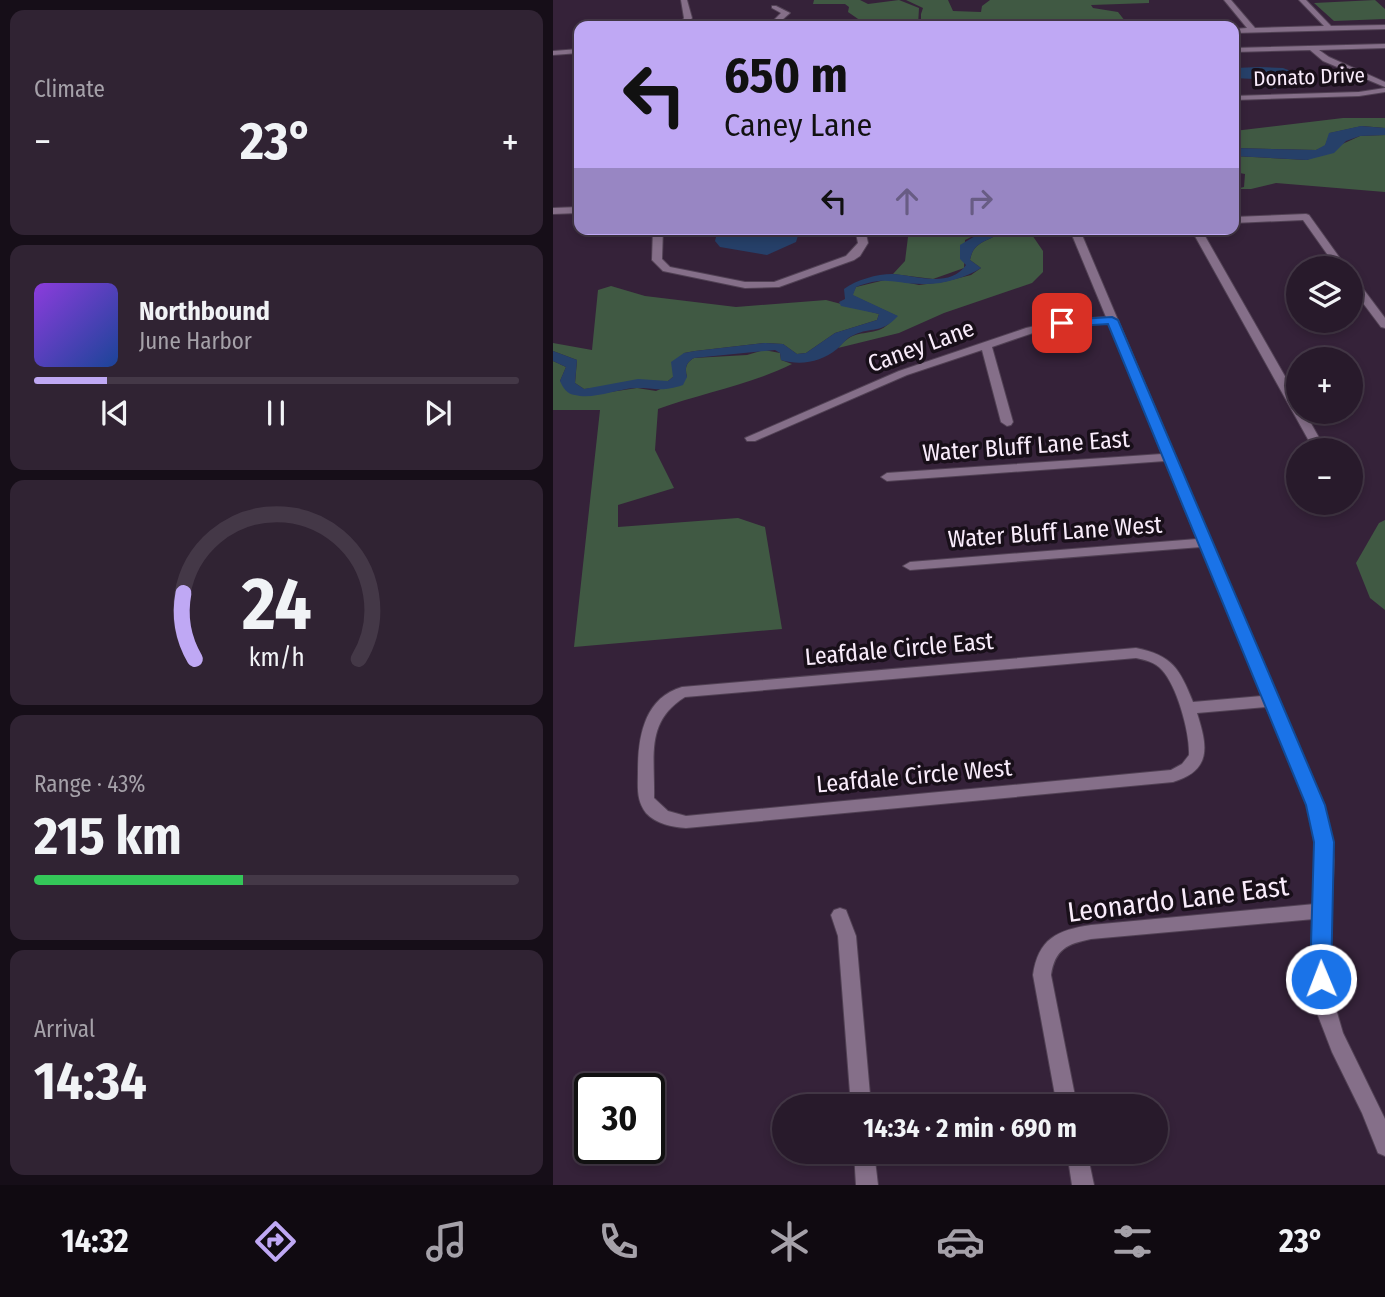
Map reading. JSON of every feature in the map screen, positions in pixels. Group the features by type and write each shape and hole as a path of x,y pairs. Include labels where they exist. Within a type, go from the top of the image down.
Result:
{"street":[{"path":"684,0 686,21"},
{"path":"1227,0 1251,29"},
{"path":"1302,0 1328,26"},
{"path":"689,21 694,14 692,8 695,4"},
{"path":"770,9 786,13 780,21"},
{"path":"1251,29 1385,25"},
{"path":"1239,30 1385,25"},
{"path":"1239,50 1385,46"},
{"path":"1312,48 1326,59 1385,88"},
{"path":"553,53 574,51"},
{"name":"Donato Drive","path":"1239,98 1359,94 1385,88"},
{"path":"553,211 574,210"},
{"path":"1239,220 1306,217 1334,256"},
{"path":"658,235 657,260 667,268 745,285 788,282 856,254 863,243 861,235"},
{"path":"1081,235 1168,457 1315,805 1324,859 1319,964 1322,995 1330,1023 1385,1146"},
{"path":"1199,235 1313,438"},
{"path":"1363,296 1385,326"},
{"name":"Caney Lane","path":"751,438 903,373 1047,325 1112,320"},
{"path":"986,345 1007,422"},
{"name":"Water Bluff Lane East","path":"887,477 1168,457"},
{"name":"Water Bluff Lane West","path":"910,566 1204,543"},
{"name":"Leafdale Circle East","path":"660,816 650,807 646,798 649,724 657,708 668,698 695,688 1136,653 1159,660 1167,666 1176,677 1186,708"},
{"path":"1186,708 1272,701"},
{"name":"Leafdale Circle West","path":"660,816 686,822 1173,776 1186,771 1198,752 1186,708"},
{"name":"Leonardo Lane East","path":"1065,1094 1044,988 1043,962 1047,953 1061,939 1074,934 1322,911"},
{"path":"841,915 847,936 860,1094"},
{"path":"865,1164 867,1185"},
{"path":"1079,1164 1083,1185"}],"green space":[{"path":"814,0 860,0 868,4 899,0 919,8 918,21 861,21 848,12 849,7 845,4 813,4"},
{"path":"906,0 948,0 953,11 981,12 982,6 990,0 1149,0 1149,3 1091,5 1093,8 1118,12 1125,21 921,21 923,8"},
{"path":"1375,0 1385,9 1385,19 1334,21 1314,3"},
{"path":"1343,118 1385,118 1385,128 1362,126 1330,133 1325,146 1316,150 1239,148 1239,130"},
{"path":"1385,135 1385,192 1276,183 1239,189 1244,187 1245,174 1239,173 1239,156 1307,160 1360,136"},
{"path":"908,235 975,235 965,240 964,268 933,279 893,274 905,261"},
{"path":"995,235 1032,235 1043,251 1043,272 1032,283 944,313 899,333 838,348 853,336 881,329 897,316 852,295 856,287 889,279 919,285 971,275 981,268 970,260 979,244"},
{"path":"611,286 645,296 736,307 826,300 879,314 877,320 835,333 806,353 797,354 783,344 765,343 695,351 684,353 673,377 668,381 584,389 575,383 577,360 553,351 553,343 592,350 598,290"},
{"path":"764,350 780,353 781,360 792,364 760,378 658,409 655,450 674,488 618,505 618,527 738,518 765,527 782,629 574,647 600,410 553,410 553,361 566,367 560,381 584,396 637,388 656,391 687,377 686,366 694,358 747,355"},
{"path":"1385,520 1385,610 1370,598 1356,563 1379,523"}],"water":[{"path":"1239,68 1283,68 1299,74 1274,89 1254,79 1239,78"},
{"path":"1361,126 1385,128 1385,135 1360,136 1346,141 1334,153 1307,160 1239,156 1239,148 1316,150 1325,145 1329,133"},
{"path":"716,235 798,235 796,242 767,255 720,247 715,241"},
{"path":"977,235 995,235 975,248 970,260 981,268 968,275 929,284 875,281 856,287 853,295 898,316 886,326 851,336 837,349 818,360 788,362 781,360 780,353 775,350 694,358 686,366 687,377 683,385 663,389 628,389 589,396 572,394 566,390 560,381 566,367 553,361 553,351 577,360 575,383 584,389 638,379 668,381 673,377 671,362 684,353 695,351 765,343 783,344 797,354 806,353 835,333 877,320 879,314 841,306 839,302 845,299 844,289 861,280 886,274 931,279 951,277 966,265 960,259 960,245"}],"route":[{"path":"1062,323 1112,320 1315,805 1324,842 1319,964 1321,979"}]}
